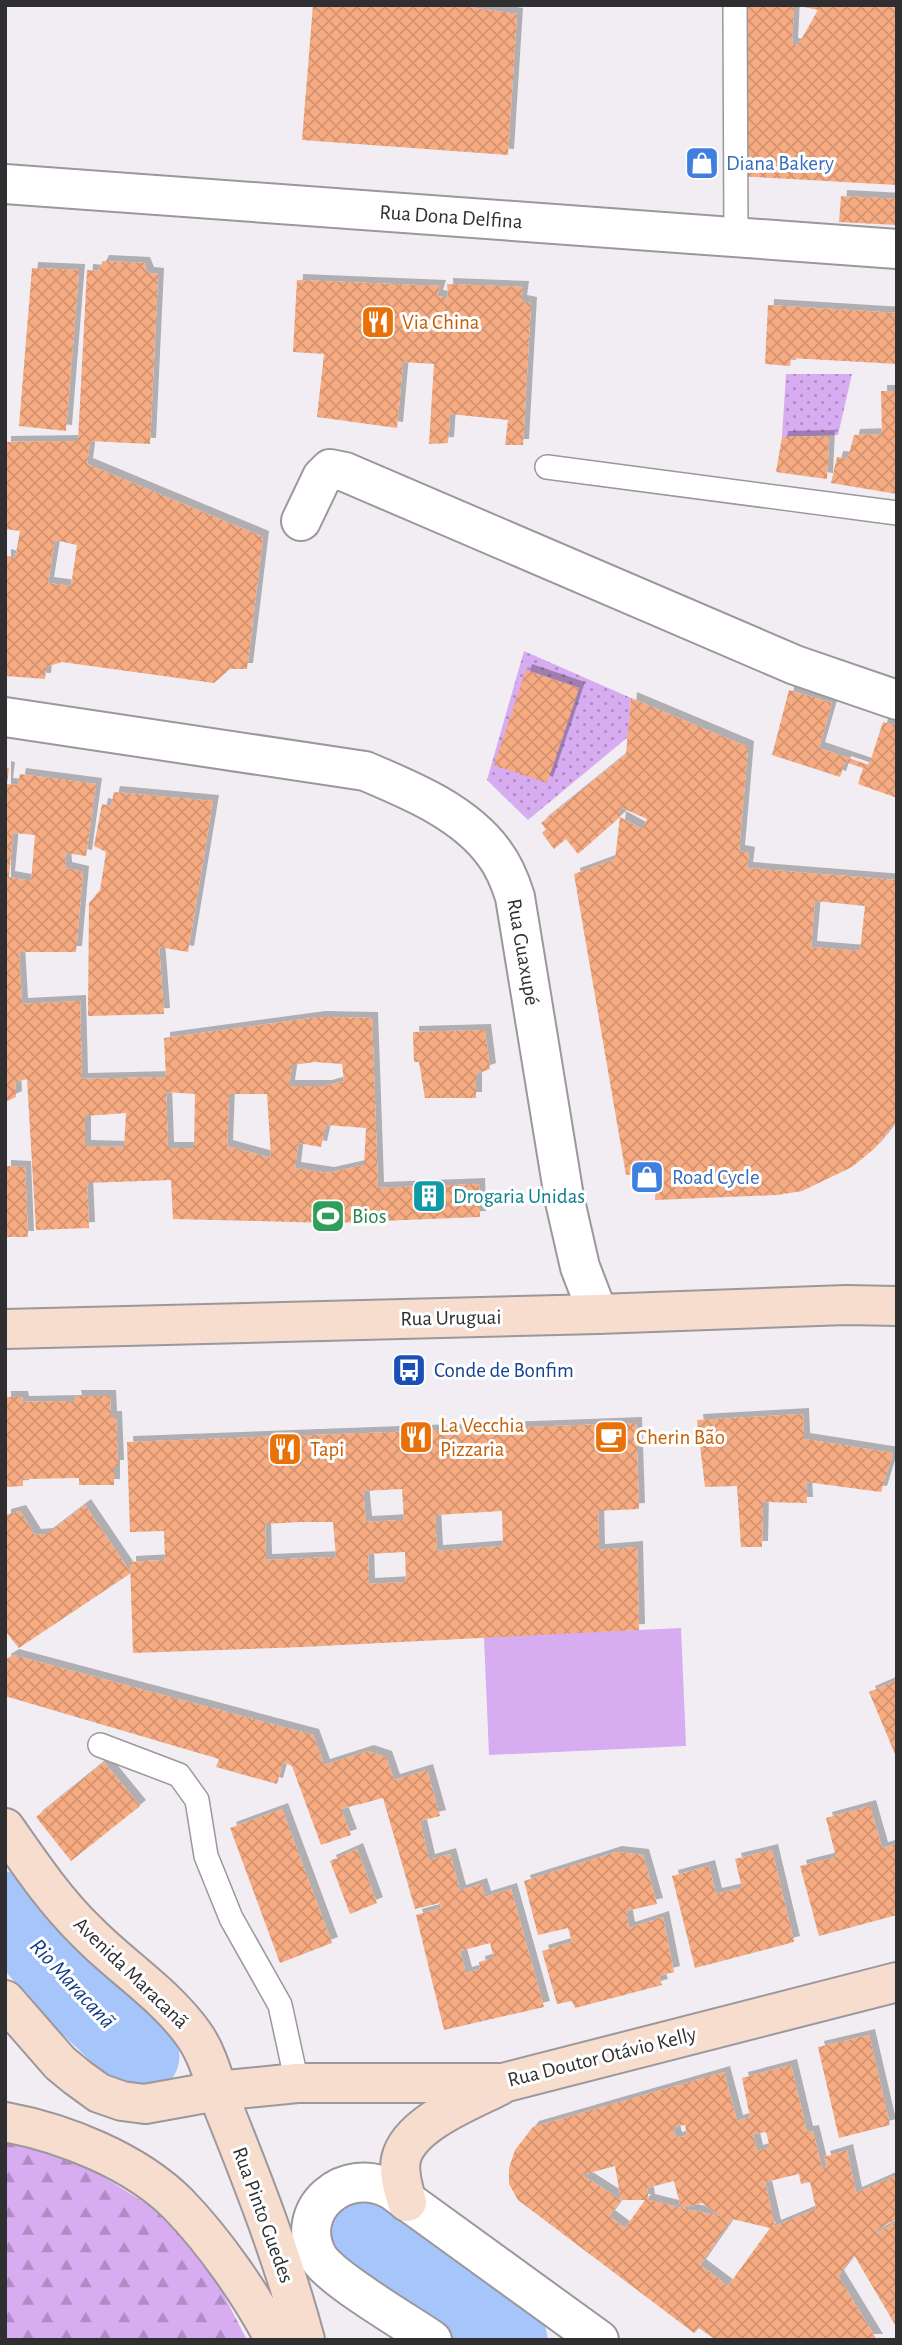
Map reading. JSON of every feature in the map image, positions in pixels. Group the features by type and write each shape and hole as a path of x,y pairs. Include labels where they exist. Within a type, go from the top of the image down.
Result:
{"street":[{"name":"Rua Dona Delfina","path":"5,184 897,249"},
{"path":"301,521 323,477 330,469 345,472 795,665 897,700"},
{"name":"Rua Guaxupé","path":"5,717 365,771 401,786 448,812 494,852 507,874 515,897 564,1197 580,1267 598,1314"},
{"name":"Rua Uruguai","path":"5,1329 846,1305 897,1306"},
{"name":"Avenida Maracanã","path":"5,1828 70,1915 167,2005 194,2035 217,2091"},
{"name":"Rua Doutor Otávio Kelly","path":"217,2091 297,2083 503,2083 897,1982"},
{"path":"5,2000 60,2063 99,2092 122,2101 145,2104 217,2091"},
{"path":"407,2202 400,2174 401,2160 410,2139 438,2119 503,2083"},
{"name":"Rua Pinto Guedes","path":"217,2091 262,2207 305,2340"},
{"path":"5,2122 52,2133 97,2151 136,2172 163,2191 178,2204 239,2280 275,2340"},
{"path":"432,2340 329,2270 319,2258 312,2237 314,2218 327,2196 342,2186 357,2181 376,2183 391,2190 599,2340"}],"lane":[{"path":"736,5 736,238"},
{"path":"547,467 897,513"},
{"path":"100,1745 179,1775 197,1800 206,1856 231,1918 280,2005 297,2083"}],"green space":[{"path":"786,374 852,374 838,435 782,437"},
{"path":"524,651 631,698 628,737 528,820 487,780"},
{"path":"681,1628 686,1746 489,1755 484,1637"},
{"path":"5,2141 19,2143 96,2172 172,2220 217,2282 247,2340 5,2340"}],"building":[{"path":"313,5 455,5 517,14 508,155 302,140"},
{"path":"738,5 794,5 792,44 798,45 818,10 795,5 897,5 897,185 736,176"},
{"path":"841,196 897,199 897,225 839,222"},
{"path":"103,261 144,263 148,273 158,274 150,444 90,441 87,464 263,537 247,669 230,669 214,683 62,662 46,667 45,679 5,676 5,555 15,558 20,531 5,529 5,442 78,441 87,270 98,271","holes":["55,540 77,545 71,586 48,583"]},
{"path":"32,268 79,270 66,431 19,426"},
{"path":"297,280 440,286 437,296 448,298 447,284 523,287 521,301 531,303 523,445 505,445 508,420 450,414 448,443 429,444 434,364 403,362 397,428 317,417 324,354 293,352"},
{"path":"768,305 897,313 897,364 791,358 790,366 765,364"},
{"path":"881,391 897,391 897,494 831,483 837,457 848,458 854,435 882,434"},
{"path":"829,436 827,479 776,472 782,437"},
{"path":"526,670 579,688 547,783 494,765"},
{"path":"789,690 832,703 819,748 869,765 883,722 897,726 897,798 858,784 863,768 845,762 840,777 772,755"},
{"path":"631,698 748,747 739,851 749,853 747,868 897,880 897,1121 875,1148 852,1167 802,1191 777,1195 655,1200 657,1172 626,1175 574,874 615,859 620,817 578,854 566,839 554,849 542,833 546,829 541,823 626,754","holes":["620,807 647,819 642,829 620,817","815,901 865,906 860,951 811,947"]},
{"path":"5,767 9,768 7,784 18,785 20,774 96,784 86,856 65,853 66,868 83,872 76,952 19,952 22,1004 80,1001 82,1079 166,1077 164,1038 319,1017 372,1018 378,1188 479,1184 480,1217 331,1223 173,1219 171,1180 87,1183 89,1228 36,1230 27,1079 15,1082 16,1097 5,1102","holes":["13,833 35,835 31,881 9,877","315,1062 342,1064 344,1081 326,1086 289,1086 292,1065","166,1092 195,1094 194,1148 168,1148","229,1094 267,1094 271,1158 227,1146","126,1113 124,1147 85,1146 85,1116","326,1125 366,1128 364,1165 328,1173 295,1168 298,1143 321,1147"]},
{"path":"114,792 213,801 188,952 159,947 164,1014 88,1016 89,903 100,890 106,852 94,846 102,804 111,806"},
{"path":"485,1030 490,1069 476,1074 476,1098 425,1098 419,1062 414,1062 413,1032"},
{"path":"5,1166 25,1167 28,1237 5,1237"},
{"path":"75,1396 110,1396 111,1417 116,1417 118,1466 114,1466 114,1485 79,1485 79,1478 23,1479 23,1486 5,1487 5,1397 22,1397 23,1402 76,1401"},
{"path":"803,1414 804,1439 893,1453 881,1492 806,1482 807,1503 763,1502 762,1547 741,1547 737,1486 705,1487 697,1420"},
{"path":"636,1423 639,1509 598,1511 599,1550 637,1547 639,1630 133,1653 130,1562 165,1560 164,1531 130,1532 127,1442","holes":["402,1489 404,1520 366,1522 363,1491","502,1511 503,1546 437,1551 435,1515","333,1522 336,1557 266,1560 265,1524","405,1552 406,1582 369,1584 368,1554"]},
{"path":"85,1505 131,1573 19,1648 5,1631 5,1515 20,1511 35,1535 47,1534"},
{"path":"13,1655 313,1735 324,1765 368,1751 386,1757 394,1780 427,1770 440,1816 420,1821 429,1860 450,1854 460,1891 481,1884 485,1897 511,1889 544,2007 444,2030 416,1915 441,1908 440,1903 415,1909 383,1798 341,1809 351,1835 321,1845 292,1766 283,1762 277,1784 216,1767 219,1759 5,1696 5,1660","holes":["490,1943 494,1958 479,1962 480,1969 466,1973 460,1951"]},
{"path":"897,1680 897,1759 869,1692"},
{"path":"104,1762 140,1806 71,1861 36,1817"},
{"path":"870,1806 882,1848 897,1844 897,1915 819,1936 800,1866 836,1857 826,1818"},
{"path":"282,1809 332,1943 280,1963 230,1828"},
{"path":"357,1849 377,1903 350,1914 330,1861"},
{"path":"772,1850 794,1942 695,1968 672,1876 709,1866 716,1894 742,1888 735,1859"},
{"path":"616,1852 643,1855 657,1904 626,1911 629,1928 663,1917 674,1972 659,1976 662,1985 575,2008 572,2001 557,2004 542,1951 572,1942 568,1928 538,1935 524,1881"},
{"path":"869,2035 890,2125 839,2138 818,2047"},
{"path":"791,2065 807,2132 813,2131 822,2168 827,2166 824,2157 847,2150 856,2193 897,2175 897,2219 875,2231 877,2233 897,2222 897,2328 854,2255 838,2276 877,2340 789,2340 788,2337 786,2340 716,2340 699,2328 694,2333 518,2200 509,2184 509,2168 515,2150 533,2127 724,2072 737,2121 750,2117 742,2078","holes":["685,2125 687,2135 676,2138 673,2127","766,2132 770,2147 757,2151 753,2134","615,2166 621,2200 582,2175","799,2174 801,2184 810,2182 816,2209 775,2226 765,2182","674,2181 681,2208 649,2200 647,2188","621,2200 645,2200 625,2228 609,2216","702,2203 720,2216 681,2208","732,2219 770,2228 728,2286 700,2265"]}],"waterway":[{"name":"Rio Maracanã","path":"5,1910 69,1987 141,2056"},
{"name":"Rio Maracanã","path":"349,2222 509,2340"}],"place":[{"name":"Diana Bakery","path":"702,163"},
{"name":"Via China","path":"378,322"},
{"name":"Road Cycle","path":"647,1177"},
{"name":"Drogaria Unidas","path":"429,1196"},
{"name":"Bios","path":"328,1216"},
{"name":"Conde de Bonfim","path":"409,1370"},
{"name":"La Vecchia Pizzaria","path":"416,1437"},
{"name":"Cherin Bão","path":"611,1437"},
{"name":"Tapi","path":"285,1449"}]}
